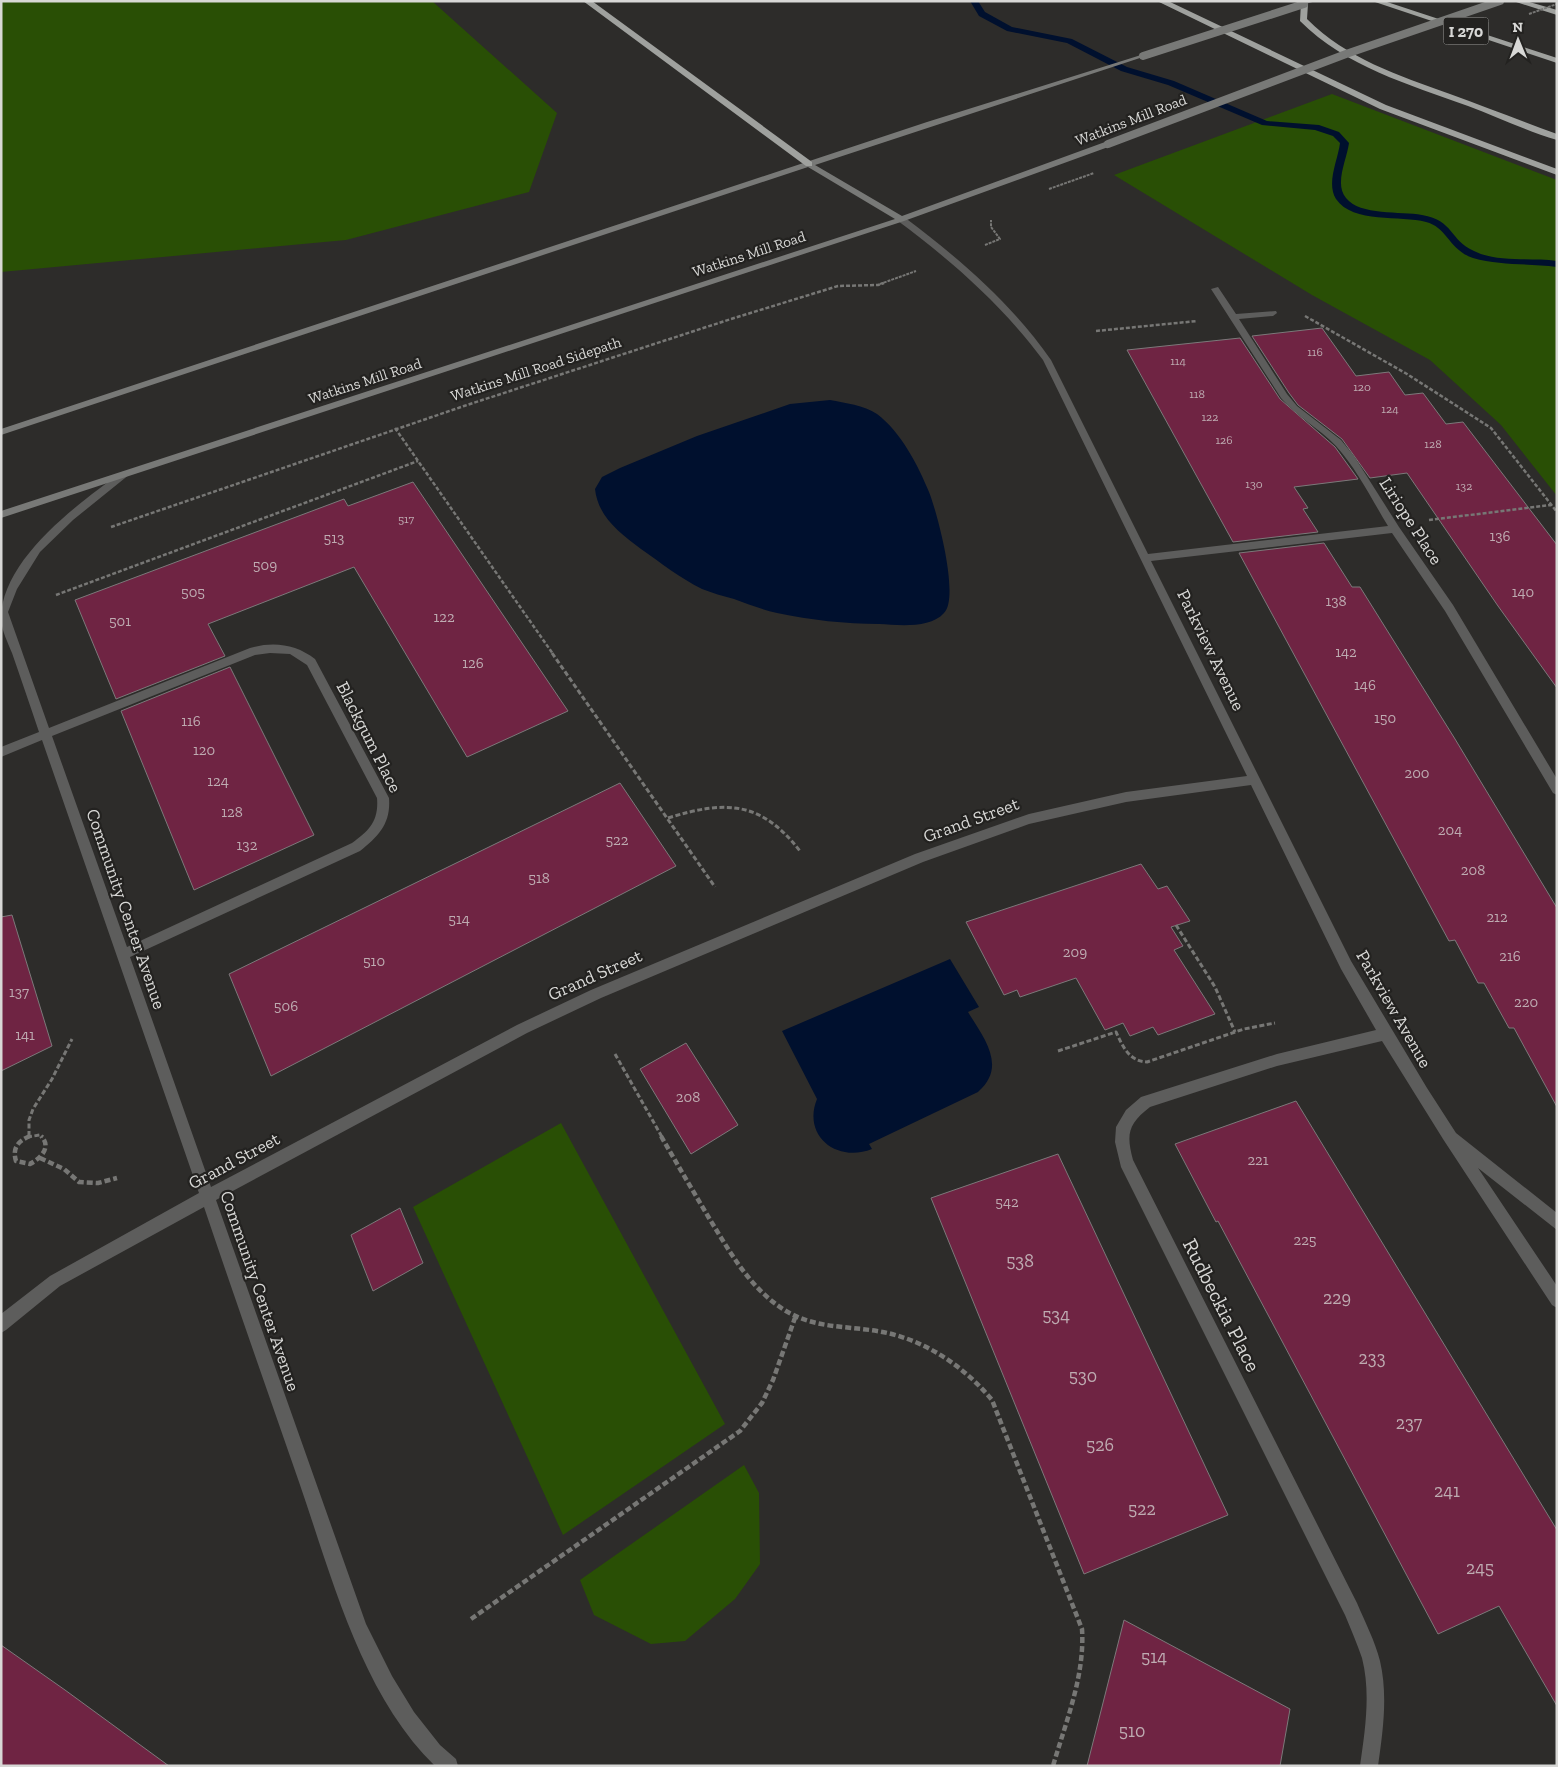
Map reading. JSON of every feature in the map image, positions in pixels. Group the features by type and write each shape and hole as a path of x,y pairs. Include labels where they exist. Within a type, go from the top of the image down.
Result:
{"highway":[{"path":"587,1 809,164"},
{"path":"1162,1 1382,107 1557,172"},
{"name":"I 270","path":"1376,1 1557,61"},
{"path":"1517,1 1557,13"},
{"path":"1309,3 1303,19 1316,35 1346,54 1379,70 1557,137"}],"main road":[{"name":"Watkins Mill Road","path":"1,515 901,218 1023,175 1346,54 1500,1"},
{"path":"1,432 930,124 1309,3"},
{"path":"809,164 901,218"}],"street":[{"name":"Parkview Avenue","path":"901,218 953,258 1020,323 1047,360 1346,965 1384,1034 1445,1132 1557,1300"},
{"name":"Liriope Place","path":"1215,289 1284,396 1299,412 1338,442 1351,458 1395,529 1449,608 1557,790"},
{"path":"1233,317 1273,313"},
{"name":"Community Center Avenue","path":"125,474 74,513 28,559 15,578 2,611 358,1627 390,1692 432,1751 448,1766"},
{"path":"1145,558 1395,529"},
{"name":"Blackgum Place","path":"1,752 254,651 287,649 301,653 311,662 383,798 385,811 381,824 370,837 356,846 122,955"},
{"name":"Grand Street","path":"1,1325 55,1281 207,1196 530,1025 596,994 928,855 1020,822 1077,806 1126,797 1254,780"},
{"name":"Rudbeckia Place","path":"1368,1766 1375,1719 1375,1690 1370,1660 1352,1609 1126,1162 1120,1141 1123,1125 1131,1112 1146,1102 1268,1063 1384,1034"},
{"name":"Parkview Avenue","path":"1445,1132 1557,1223"}],"path":[{"name":"Watkins Mill Road Sidepath","path":"108,529 395,428 679,334 820,290 838,286 878,285 1000,239 991,227 993,214"},
{"path":"1303,315 1407,374 1491,428 1557,512"},
{"path":"1096,331 1197,321"},
{"path":"395,428 715,887"},
{"path":"56,595 418,461"},
{"path":"1422,520 1551,505"},
{"path":"668,818 689,810 711,807 732,807 751,811 779,825 791,837 800,851"},
{"path":"1176,925 1215,987 1236,1032"},
{"path":"1058,1051 1116,1032 1129,1056 1134,1061 1147,1062 1236,1032 1276,1023"},
{"path":"30,1136 29,1120 32,1109 52,1079 72,1039"},
{"path":"615,1054 691,1188 743,1273 761,1292 786,1311 822,1326 879,1331 904,1338 932,1351 963,1370 982,1386 992,1400 1082,1629 1084,1644 1082,1665 1053,1766"},
{"path":"40,1134 46,1140 46,1149 40,1158 30,1164 16,1161 14,1152 16,1146 24,1138 40,1134"},
{"path":"40,1158 64,1169 79,1182 98,1183 117,1178"},
{"path":"472,1619 740,1431 762,1403 773,1380 796,1315"}],"green space":[{"path":"1,1 432,1 557,113 529,192 346,240 1,272"},
{"path":"1332,94 1557,180 1557,496 1501,425 1430,360 1312,295 1114,175"},
{"path":"561,1123 725,1424 563,1535 413,1207"},
{"path":"744,1465 759,1493 760,1564 735,1599 685,1641 651,1644 594,1615 580,1580"}],"water":[{"path":"830,400 860,406 872,411 886,421 901,439 920,471 937,517 946,554 950,590 948,604 944,613 931,622 904,625 802,618 772,612 702,589 641,549 611,524 600,508 595,489 602,477 620,468 697,436 790,404"},
{"path":"950,959 979,1007 968,1012 986,1041 990,1052 991,1072 987,1082 978,1092 869,1144 872,1149 847,1152 835,1149 819,1135 814,1124 817,1099 782,1031"}],"building":[{"path":"1322,328 1356,376 1389,372 1405,395 1423,393 1446,424 1463,422 1557,545 1557,688 1407,473 1370,478 1342,439 1298,405 1252,336"},
{"path":"1240,338 1280,399 1335,447 1358,479 1294,487 1308,508 1303,509 1318,532 1233,542 1127,350"},
{"path":"413,482 568,711 467,757 354,567 208,624 225,656 116,699 75,600 344,499 348,506"},
{"path":"1324,543 1352,587 1360,587 1557,908 1557,1107 1514,1028 1509,1028 1484,983 1478,983 1455,940 1449,941 1239,553"},
{"path":"230,667 314,835 194,890 121,711"},
{"path":"620,783 676,866 271,1076 229,974"},
{"path":"1141,864 1158,889 1167,886 1190,921 1171,927 1183,946 1174,950 1215,1014 1158,1035 1153,1027 1130,1036 1123,1023 1105,1030 1076,978 1020,997 1017,990 1004,995 966,922"},
{"path":"12,915 52,1046 1,1071 1,917"},
{"path":"686,1043 738,1125 691,1154 640,1069"},
{"path":"1296,1101 1557,1530 1557,1706 1499,1606 1438,1634 1175,1144"},
{"path":"1058,1154 1228,1515 1084,1574 931,1198"},
{"path":"400,1208 423,1263 373,1291 351,1235"},
{"path":"1124,1620 1290,1709 1280,1766 1087,1766"},
{"path":"1,1645 65,1690 169,1766 1,1766"}],"waterway":[{"path":"974,1 982,14 1010,29 1069,41 1124,69 1171,83 1265,123 1316,127 1336,134 1345,143 1337,185 1340,198 1346,205 1366,212 1414,217 1437,222 1445,228 1457,245 1478,256 1499,260 1557,264"}]}
